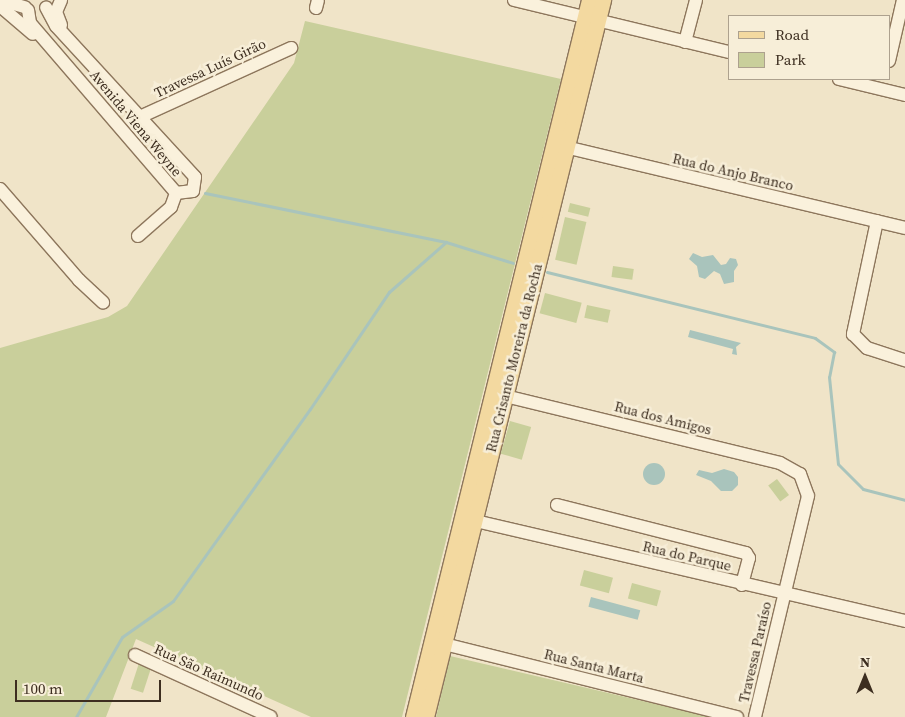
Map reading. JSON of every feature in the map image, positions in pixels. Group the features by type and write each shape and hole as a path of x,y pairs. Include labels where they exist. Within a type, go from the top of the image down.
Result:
{"main road":[{"name":"Rua Crisanto Moreira da Rocha","path":"588,0 591,19"},
{"name":"Rua Crisanto Moreira da Rocha","path":"426,717 438,643 591,19 603,0"},
{"name":"Rua Crisanto Moreira da Rocha","path":"413,717 438,643"}],"street":[{"path":"0,0 25,6 35,11 52,2"},
{"path":"514,0 728,52"},
{"path":"685,42 696,0"},
{"path":"890,57 903,0"},
{"name":"Avenida Viena Weyne","path":"25,6 30,23 176,193 193,191 195,177 142,116 56,26 52,2"},
{"path":"0,6 41,42 52,47"},
{"name":"Travessa Luís Girão","path":"142,116 291,48"},
{"path":"843,80 905,96"},
{"name":"Rua do Anjo Branco","path":"561,146 905,228"},
{"path":"0,189 79,280 103,302"},
{"path":"138,236 171,207 176,193"},
{"path":"877,222 853,334 867,348 905,360"},
{"name":"Rua dos Amigos","path":"499,394 780,463 800,474 808,496"},
{"name":"Travessa Paraíso","path":"755,717 808,496"},
{"path":"557,505 746,553 749,558 742,584"},
{"name":"Rua do Parque","path":"468,519 784,595 905,621"},
{"name":"Rua Santa Marta","path":"438,643 737,717"},
{"name":"Rua São Raimundo","path":"135,655 271,717"}],"green space":[{"path":"305,21 561,79 402,717 311,717 136,639 106,717 0,717 0,348 108,317 127,306 294,63"},
{"path":"570,203 590,208 588,217 568,212"},
{"path":"565,217 586,222 577,265 555,260"},
{"path":"613,266 634,269 632,280 611,277"},
{"path":"545,293 582,303 576,323 540,313"},
{"path":"587,305 610,310 608,323 584,318"},
{"path":"510,421 531,427 522,460 501,454"},
{"path":"777,479 789,495 780,502 768,486"},
{"path":"584,570 613,578 609,593 580,585"},
{"path":"632,583 661,591 657,606 628,598"},
{"path":"450,656 711,717 436,717"},
{"path":"139,663 151,667 143,693 131,689"}],"water":[{"path":"693,253 702,257 713,255 721,265 726,264 730,258 736,259 738,265 734,271 734,282 724,284 720,274 714,271 705,279 699,277 697,266 689,259"},
{"path":"690,330 741,343 736,347 737,355 732,354 733,349 688,337"},
{"path":"654,463 662,466 665,474 662,482 654,485 646,482 643,474 646,466"},
{"path":"724,469 734,472 738,477 738,485 732,491 721,491 711,481 696,475 699,470 712,473"},
{"path":"591,597 640,610 638,620 588,607"}],"waterway":[{"path":"205,193 446,242"},
{"path":"76,717 122,637 173,601 310,409 389,292 446,242 513,263"},
{"path":"547,272 815,338 834,352 829,377 838,464 863,489 905,500"}]}
